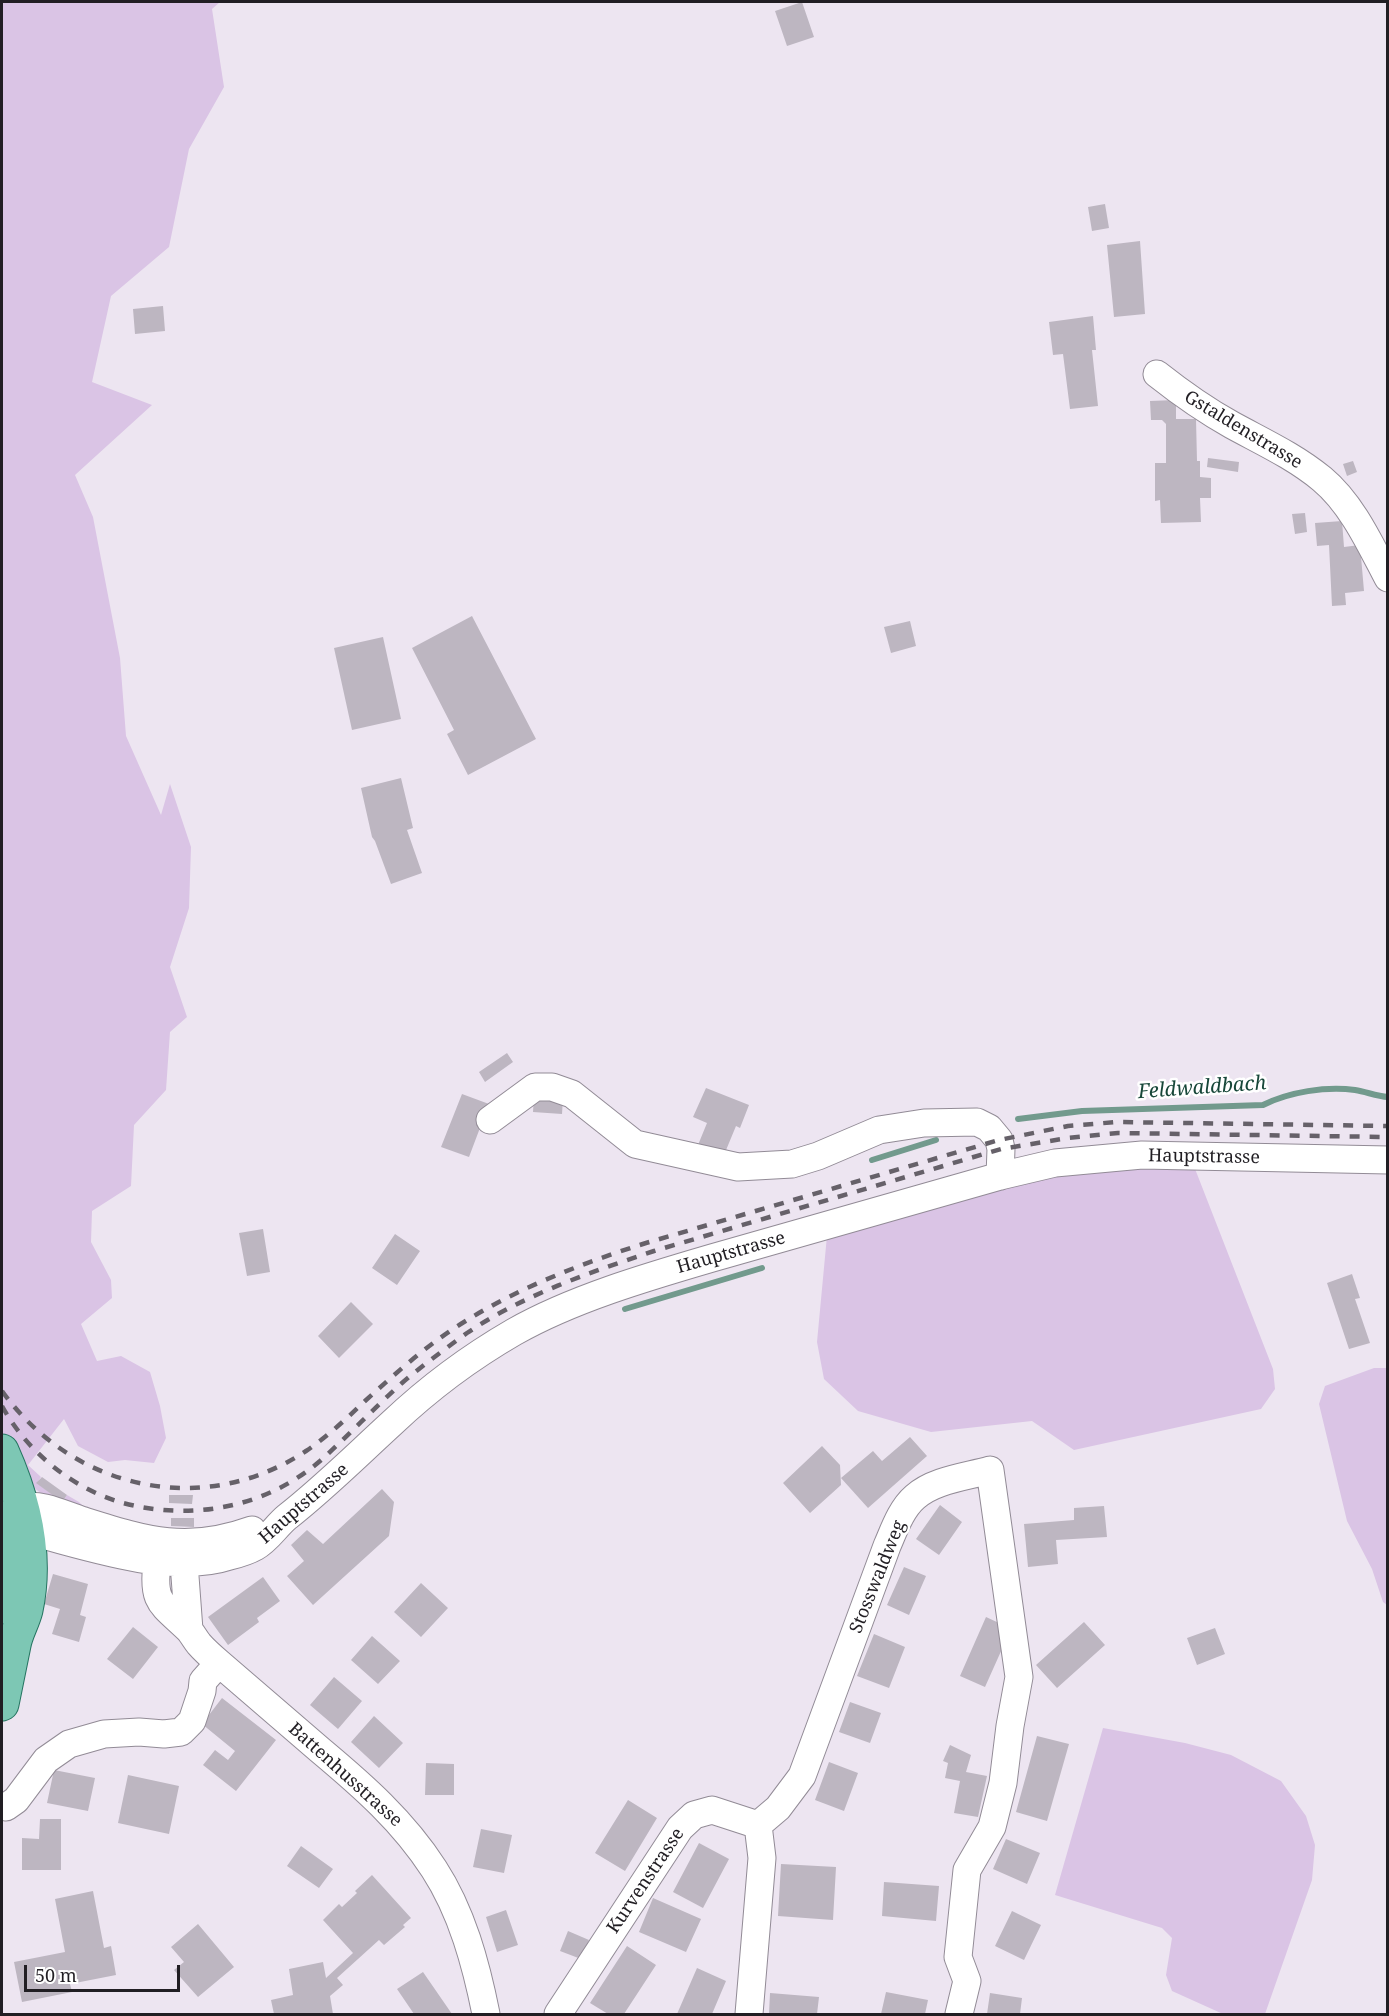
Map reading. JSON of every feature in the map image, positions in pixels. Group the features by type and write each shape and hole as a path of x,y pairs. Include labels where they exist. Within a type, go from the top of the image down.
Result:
{"main road":[{"path":"2,1451 13,1520 8,1601 14,1642 2,1704"}],"street":[{"name":"Gstaldenstrasse","path":"1156,374 1192,402 1280,449 1322,479 1358,524 1388,578"},
{"path":"490,1120 535,1087 552,1088 572,1094 635,1144 738,1167 792,1164 818,1156 879,1130 924,1123 977,1122 989,1128 999,1140 1002,1149 1000,1176"},
{"name":"Hauptstrasse","path":"13,1520 171,1556 215,1560 255,1547 324,1488 393,1422 457,1368 534,1322 598,1295 672,1270 1000,1176 1055,1163 1142,1155 1388,1160"},
{"name":"Stosswaldweg","path":"758,1825 778,1808 802,1776 887,1546 898,1521 913,1498 931,1486 990,1470 1019,1677 1003,1783 992,1827 968,1870 958,1957 967,1981 959,2014"},
{"name":"Battenhusstrasse","path":"171,1556 155,1580 160,1601 167,1611 189,1630 199,1644 219,1663 352,1777 395,1818 435,1871 462,1924 479,1979 486,2014"},
{"path":"6,1807 16,1800 46,1760 69,1744 104,1734 181,1732 192,1721 203,1681 219,1663"},
{"name":"Kurvenstrasse","path":"558,2014 680,1828 694,1815 712,1810 758,1825"},
{"path":"749,2014 762,1858 758,1825"}],"shaded area":[{"path":"2,2 220,2 212,9 224,87 189,149 169,247 111,296 92,382 152,405 75,475 93,517 120,658 126,736 161,815 170,784 191,847 189,908 170,967 187,1017 170,1032 166,1090 134,1125 131,1186 92,1211 91,1242 111,1280 112,1298 81,1324 97,1361 121,1356 150,1372 166,1438 154,1463 125,1460 108,1462 78,1446 64,1419 28,1465 41,1477 37,1483 62,1502 67,1495 79,1502 91,1514 52,1500 36,1490 21,1473 2,1498"},
{"path":"1190,1156 1273,1369 1275,1389 1261,1409 1074,1450 1032,1421 931,1432 858,1411 824,1379 817,1342 828,1225 948,1191"},
{"path":"1374,1368 1387,1368 1387,1605 1383,1602 1372,1569 1347,1521 1319,1404 1325,1386"},
{"path":"1103,1728 1185,1743 1231,1755 1281,1781 1306,1816 1315,1845 1312,1880 1265,2014 1223,2014 1172,1991 1166,1975 1172,1938 1162,1928 1055,1895"}],"building":[{"path":"802,2 814,37 787,46 775,11"},
{"path":"1105,204 1109,228 1092,231 1088,207"},
{"path":"1140,241 1145,314 1114,317 1107,245"},
{"path":"163,306 165,331 135,334 133,309"},
{"path":"1093,316 1096,350 1092,350 1098,406 1070,409 1063,354 1053,355 1049,322"},
{"path":"1176,400 1176,419 1196,419 1197,461 1200,461 1200,477 1211,478 1211,498 1200,498 1201,522 1161,523 1160,500 1155,501 1155,463 1166,463 1166,424 1162,420 1151,420 1150,401"},
{"path":"1208,458 1239,462 1238,472 1207,467"},
{"path":"1353,461 1357,472 1347,476 1343,464"},
{"path":"1305,513 1307,532 1295,534 1292,514"},
{"path":"1342,521 1344,547 1360,545 1364,591 1345,593 1346,605 1332,606 1329,545 1317,546 1315,523"},
{"path":"472,616 536,739 468,775 447,734 454,730 412,648"},
{"path":"910,621 916,646 891,653 884,627"},
{"path":"383,637 401,719 352,730 334,648"},
{"path":"401,778 413,828 407,830 422,873 391,884 372,837 361,788"},
{"path":"507,1053 513,1062 485,1082 479,1072"},
{"path":"706,1088 749,1105 740,1128 736,1126 724,1155 698,1145 707,1123 693,1117"},
{"path":"462,1094 489,1104 469,1157 441,1147"},
{"path":"534,1096 563,1098 562,1114 533,1112"},
{"path":"263,1229 270,1272 247,1276 239,1233"},
{"path":"395,1234 420,1251 397,1285 372,1268"},
{"path":"1352,1274 1360,1298 1355,1299 1370,1343 1349,1349 1327,1283"},
{"path":"351,1302 373,1324 339,1358 318,1336"},
{"path":"910,1437 927,1456 868,1508 841,1478 873,1451 882,1461"},
{"path":"822,1446 840,1465 841,1485 810,1513 783,1483"},
{"path":"42,1477 67,1495 62,1502 36,1483"},
{"path":"382,1489 394,1502 389,1536 313,1605 287,1576 304,1561 291,1545 307,1530 323,1544"},
{"path":"169,1495 193,1495 192,1504 169,1503"},
{"path":"940,1505 962,1522 939,1555 916,1539"},
{"path":"1104,1506 1107,1537 1056,1540 1058,1564 1028,1567 1024,1524 1074,1520 1074,1508"},
{"path":"171,1518 194,1518 194,1527 171,1526"},
{"path":"904,1567 926,1576 909,1615 887,1605"},
{"path":"53,1574 88,1584 80,1615 86,1617 79,1642 52,1634 60,1609 44,1604"},
{"path":"263,1577 280,1601 257,1618 259,1622 228,1645 208,1617"},
{"path":"421,1583 448,1608 421,1637 394,1612"},
{"path":"986,1617 999,1623 1002,1649 985,1687 960,1676"},
{"path":"1084,1622 1105,1645 1057,1688 1036,1665"},
{"path":"133,1627 158,1647 133,1679 107,1659"},
{"path":"1215,1628 1225,1654 1197,1665 1187,1638"},
{"path":"874,1634 905,1647 889,1688 857,1676"},
{"path":"372,1636 400,1661 378,1684 351,1660"},
{"path":"334,1677 362,1701 338,1729 310,1705"},
{"path":"222,1698 276,1740 236,1791 203,1765 215,1750 228,1760 235,1751 202,1724"},
{"path":"850,1702 881,1713 870,1743 839,1732"},
{"path":"374,1716 403,1743 379,1768 351,1742"},
{"path":"1037,1736 1069,1744 1047,1821 1016,1812"},
{"path":"950,1745 971,1755 966,1772 987,1776 978,1817 954,1813 960,1781 945,1778 948,1763 943,1761"},
{"path":"829,1762 858,1773 844,1811 815,1800"},
{"path":"426,1763 454,1764 454,1795 425,1795"},
{"path":"54,1770 95,1778 88,1811 47,1803"},
{"path":"128,1775 179,1786 169,1834 118,1823"},
{"path":"628,1800 657,1818 625,1871 595,1853"},
{"path":"40,1819 61,1819 61,1870 22,1870 22,1838 39,1839"},
{"path":"481,1829 512,1835 504,1873 473,1867"},
{"path":"1006,1839 1040,1853 1027,1884 993,1869"},
{"path":"699,1843 729,1859 703,1908 673,1892"},
{"path":"301,1846 333,1869 319,1888 287,1866"},
{"path":"781,1864 836,1867 833,1920 778,1916"},
{"path":"372,1875 411,1918 403,1925 405,1927 384,1945 379,1940 337,1978 343,1985 330,1996 333,2014 274,2014 271,2000 293,1995 289,1969 323,1962 326,1978 353,1953 323,1920 339,1904 342,1907"},
{"path":"884,1882 939,1886 936,1921 882,1916"},
{"path":"93,1891 104,1948 111,1946 116,1975 70,1984 72,1992 22,2002 14,1962 65,1952 55,1899"},
{"path":"653,1898 701,1919 686,1952 639,1932"},
{"path":"506,1910 518,1945 497,1952 486,1917"},
{"path":"1012,1911 1041,1925 1024,1960 995,1946"},
{"path":"198,1924 234,1967 198,1997 174,1970 184,1962 171,1947"},
{"path":"568,1931 589,1940 581,1959 560,1951"},
{"path":"627,1946 656,1965 624,2014 608,2014 590,2003"},
{"path":"697,1968 726,1981 712,2014 677,2014"},
{"path":"423,1972 452,2014 414,2014 397,1989"},
{"path":"886,1992 928,2000 925,2014 881,2014"},
{"path":"770,1993 819,1997 817,2014 769,2014"},
{"path":"990,1993 1022,1998 1020,2014 987,2014"}],"waterway":[{"name":"Feldwaldbach","path":"1018,1119 1082,1111 1263,1105 1296,1093 1332,1089 1355,1090 1388,1097"},
{"name":"Feldwaldbach","path":"872,1160 936,1140"},
{"name":"Feldwaldbach","path":"625,1309 762,1268"}],"railway":[{"path":"2,1391 31,1425 65,1452 102,1471 142,1484 183,1488 225,1484 266,1472 306,1451 336,1428 425,1349 485,1309 552,1277 646,1243 999,1140 1068,1126 1117,1122 1388,1126"},
{"path":"2,1406 24,1439 38,1453 69,1478 104,1497 123,1503 175,1511 227,1506 252,1500 299,1477 320,1461 410,1376 489,1319 558,1286 654,1251 1001,1149 1068,1138 1118,1133 1388,1137"}]}
